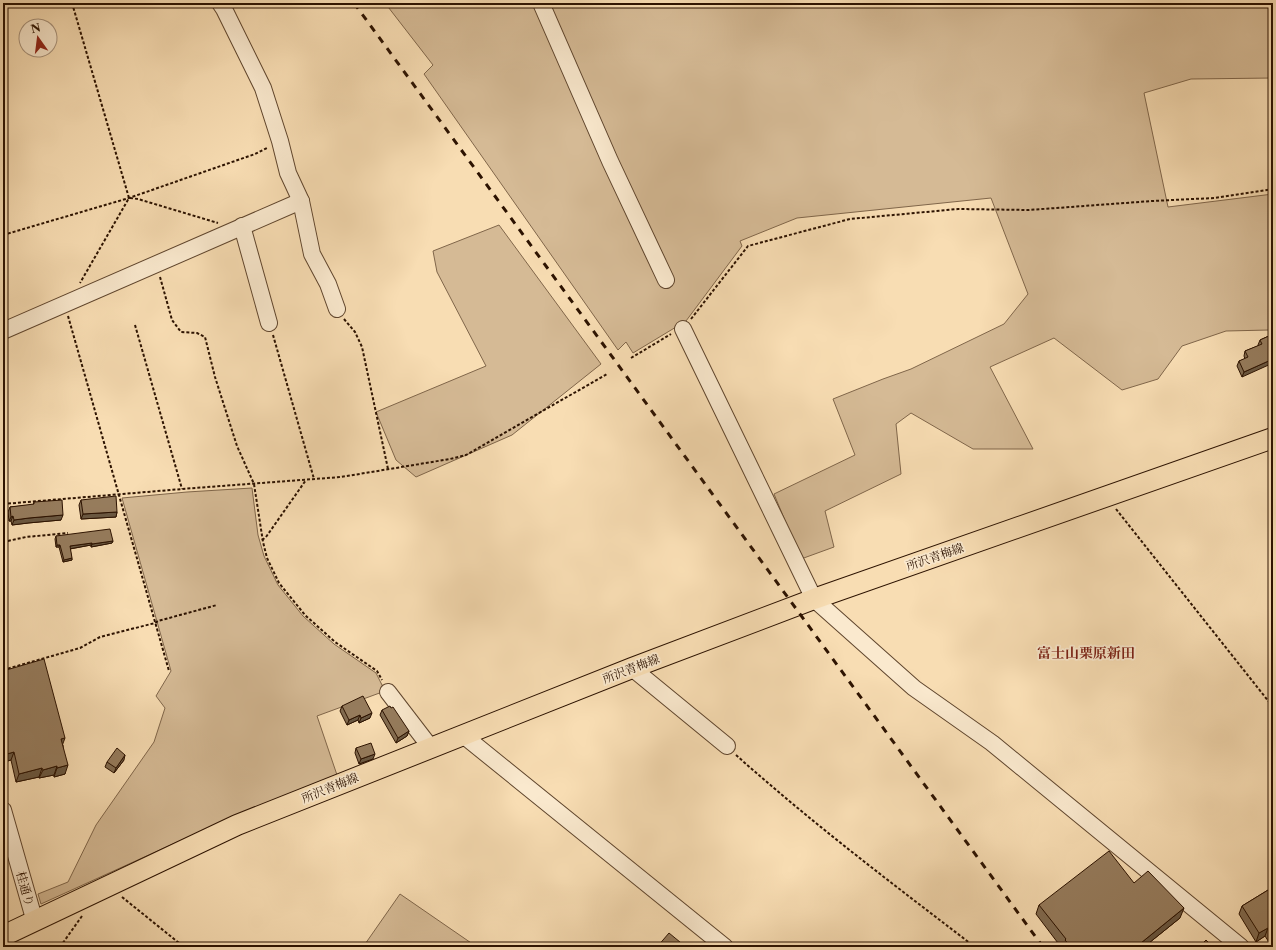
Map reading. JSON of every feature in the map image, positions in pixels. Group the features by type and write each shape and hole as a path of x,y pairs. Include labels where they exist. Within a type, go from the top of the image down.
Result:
{"main road":[{"name":"所沢青梅線","path":"3,936 237,826 632,668 814,599 1273,438"}],"street":[{"path":"220,3 224,8 263,88 280,141 288,173 301,201 312,254 328,284 337,309"},
{"path":"541,3 610,161 666,280"},
{"path":"3,331 301,201"},
{"path":"236,229 269,323"},
{"path":"683,329 814,599 914,688 992,743 1241,947"},
{"path":"632,668 727,746"},
{"path":"388,692 431,748"},
{"path":"463,735 725,947"},
{"name":"桂通り","path":"3,810 34,922"}],"path":[{"path":"72,3 129,198 67,303 169,671"},
{"path":"3,235 129,198 255,154 280,141"},
{"path":"631,358 676,331 683,329 748,246 850,219 958,209 1029,210 1214,198 1273,188"},
{"path":"129,198 138,199 236,229"},
{"path":"156,264 172,320 182,332 197,333 205,337 215,378 237,446 254,484 262,540 267,558 279,583 305,615 335,642 377,671 388,692"},
{"path":"337,309 355,332 362,347 388,469"},
{"path":"269,323 314,479"},
{"path":"135,325 182,489"},
{"path":"3,504 341,477 450,459 466,455 607,374"},
{"path":"262,540 266,537 306,480"},
{"path":"1106,497 1273,707"},
{"path":"3,542 26,537 68,533"},
{"path":"3,670 80,648 100,637 155,623 217,604"},
{"path":"727,746 771,786 908,896 975,947"},
{"path":"105,888 115,890 184,947"}],"shaded area":[{"path":"385,3 1273,3 1273,78 1191,79 1144,93 1168,207 1273,194 1273,329 1226,331 1182,346 1158,379 1122,390 1054,338 990,367 1033,449 973,449 911,413 896,424 901,474 825,511 834,547 801,559 774,494 855,455 833,399 911,369 1004,324 1028,294 991,198 797,218 740,241 742,246 686,321 633,353 626,342 618,350 424,74 433,65"},
{"path":"499,225 601,364 512,435 416,477 396,460 376,412 486,366 437,272 433,251"},
{"path":"252,488 258,535 264,556 278,585 303,616 334,644 376,673 385,691 317,716 337,775 219,823 41,904 38,894 68,882 96,825 154,742 165,708 156,696 171,671 122,498"},
{"path":"400,894 477,947 363,947"}],"building":[{"path":"1271,335 1273,337 1273,359 1244,372 1239,361 1248,357 1245,351 1262,344 1260,340"},
{"path":"116,496 117,512 83,514 81,500"},
{"path":"62,500 63,515 14,520 13,516 11,517 10,507 34,504 34,502"},
{"path":"110,529 113,541 70,546 72,558 64,560 60,545 57,545 56,536"},
{"path":"44,659 65,738 61,739 68,765 43,770 42,768 19,774 14,752 7,754 3,739 3,671"},
{"path":"363,696 372,713 361,718 360,715 349,720 342,706"},
{"path":"390,706 391,708 393,707 409,731 398,738 382,710"},
{"path":"371,743 375,754 361,759 356,748"},
{"path":"117,748 125,755 116,768 107,762"},
{"path":"1109,851 1134,883 1148,871 1184,908 1136,947 1071,947 1039,905"},
{"path":"1273,887 1273,936 1268,928 1259,933 1242,906"},
{"path":"669,933 686,947 657,947"},
{"path":"1206,940 1213,947 1199,947"}],"railway":[{"path":"354,3 1043,947"}],"district":[{"name":"富士山栗原新田","path":"1086,653"}]}
